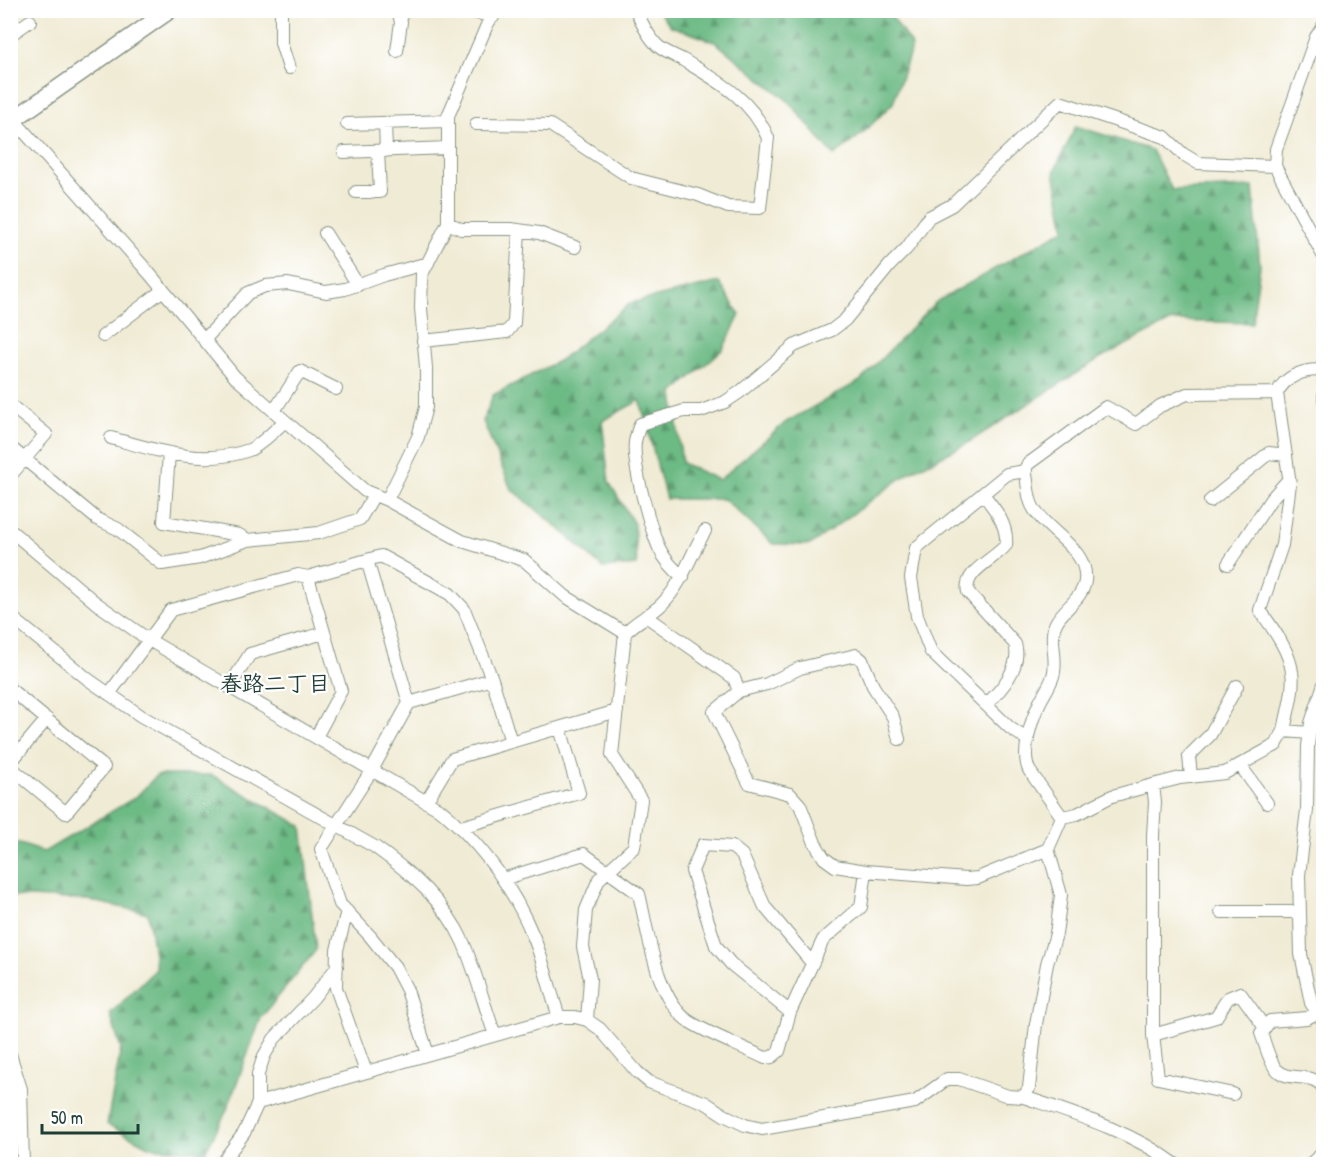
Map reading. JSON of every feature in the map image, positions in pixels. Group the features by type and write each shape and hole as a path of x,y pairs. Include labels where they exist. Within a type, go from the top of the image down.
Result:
{"main road":[{"path":"12,121 170,10"}],"street":[{"path":"280,10 281,43 289,68"},
{"path":"397,51 401,22 398,10"},
{"path":"387,500 418,438 426,407 421,308 422,274 448,223 448,116 495,14 465,10"},
{"path":"476,124 550,125 631,178 698,195 728,207 760,208 768,138 763,127 746,102 722,84 656,45 636,10"},
{"path":"10,35 30,21"},
{"path":"1323,25 1316,37 1276,149 1275,166 1323,257"},
{"path":"683,577 670,566 660,549 648,513 634,443 640,424 684,411 701,411 725,402 794,346 832,330 845,320 907,248 929,217 952,205 1060,102 1165,137 1183,154 1198,163 1275,166"},
{"path":"12,121 163,290 235,376 365,491 387,500 462,541 524,560 565,596 625,633"},
{"path":"347,124 448,121"},
{"path":"357,192 380,192 386,123"},
{"path":"344,152 448,148"},
{"path":"448,223 461,229 519,230 539,233 575,247"},
{"path":"423,341 507,332 514,323 519,230"},
{"path":"325,233 358,285"},
{"path":"204,340 248,293 265,286 288,284 326,292 345,289 428,263"},
{"path":"103,336 163,290"},
{"path":"1062,817 1077,814 1112,796 1191,777 1225,773 1276,745 1284,732 1292,671 1276,634 1260,610 1282,545 1289,479 1277,393 1280,386 1299,374 1316,370 1323,371"},
{"path":"274,411 300,371 336,389"},
{"path":"1062,817 1025,763 1025,752 1038,707 1053,677 1055,666 1053,632 1056,622 1084,589 1085,568 1078,554 1038,515 1032,506 1026,471 1028,464 1106,407 1136,424 1160,406 1187,394 1277,393"},
{"path":"10,405 46,434 10,476"},
{"path":"111,438 169,454 213,458 251,450 285,421"},
{"path":"10,447 97,519 118,529 162,564 200,558 248,540 319,533 360,519 374,495"},
{"path":"1210,501 1269,453 1286,454"},
{"path":"169,454 164,522 238,535 248,540"},
{"path":"1026,471 1007,474 916,548 911,578 917,616 931,652 1010,728 1028,740"},
{"path":"1228,564 1271,499 1289,479"},
{"path":"983,494 998,513 1007,537 1006,545 969,576 966,584 968,592 1015,644 1017,652 1004,687 986,705"},
{"path":"10,530 96,603 149,640 442,811 461,827 502,879 534,938 558,1017"},
{"path":"587,1020 590,979 583,947 586,910 599,879 634,847 641,800 612,755 625,633 662,604 683,577 705,531"},
{"path":"109,694 171,610 298,575 308,577 381,556 450,594 464,609 492,679 511,742"},
{"path":"367,560 409,703"},
{"path":"308,577 341,691 315,737"},
{"path":"10,616 89,680 157,726 336,825 403,867 422,884 449,918 463,942 495,1035"},
{"path":"645,616 734,678 739,691"},
{"path":"229,687 250,654 324,633"},
{"path":"899,739 893,717 873,686 862,660 856,655 800,668 767,684 739,691 714,712 749,783 790,794 800,805 815,843 824,858 835,866 866,872 978,878 1048,849"},
{"path":"428,1054 407,990 395,967 340,904 321,849 372,770 409,703 492,679"},
{"path":"1320,1018 1311,1003 1301,954 1299,875 1307,810 1310,733 1323,684"},
{"path":"1191,777 1189,756 1210,735 1237,686"},
{"path":"10,689 47,719 104,767 66,813 10,765 47,719"},
{"path":"426,802 452,759 617,711"},
{"path":"461,827 579,793 560,728"},
{"path":"1284,732 1310,733"},
{"path":"1240,765 1267,803"},
{"path":"1153,785 1155,802 1153,1035 1158,1078 1233,1094"},
{"path":"1024,1097 1029,1088 1036,1024 1047,964 1056,934 1060,896 1048,849 1062,817"},
{"path":"790,1012 731,964 716,946 692,871 703,845 732,847 742,855 765,907 812,963"},
{"path":"502,879 584,854 639,894 659,979 669,999 688,1021 765,1058 772,1057 778,1051 790,1012 823,940 861,907 866,872"},
{"path":"347,911 337,950 336,988 366,1072"},
{"path":"1221,912 1300,912"},
{"path":"221,1164 244,1133 258,1102 258,1074 264,1056 274,1039 313,998 337,967"},
{"path":"1153,1035 1216,1017 1228,998 1240,993 1265,1028"},
{"path":"258,1102 558,1017 575,1017 587,1020 600,1029 649,1082 706,1103 745,1125 762,1129 915,1102 947,1079 959,1079 1008,1096 1024,1097 1104,1124 1160,1153 1175,1164"},
{"path":"1320,1018 1269,1021 1261,1033 1275,1068 1289,1077 1307,1077 1320,1083 1323,1088"},
{"path":"10,1054 21,1089 23,1164"},
{"path":"1310,1164 1323,1152"}],"green space":[{"path":"658,11 888,11 912,46 893,103 863,133 834,156 788,101 715,42 671,26"},
{"path":"1076,126 1152,150 1172,190 1253,187 1260,266 1252,323 1172,321 1100,358 966,444 910,472 810,545 773,544 724,499 666,499 640,400 602,421 609,482 634,524 637,565 603,568 511,489 483,421 493,395 560,360 631,303 719,282 740,315 723,349 673,393 682,463 719,480 786,422 860,381 936,302 1065,229 1054,172"},
{"path":"157,775 212,775 302,826 316,950 261,1018 226,1112 205,1152 150,1147 107,1124 121,1049 110,1014 156,969 148,913 87,900 11,896 11,841 44,852 136,797"}],"district":[{"name":"春路二丁目","path":"275,683"}]}
